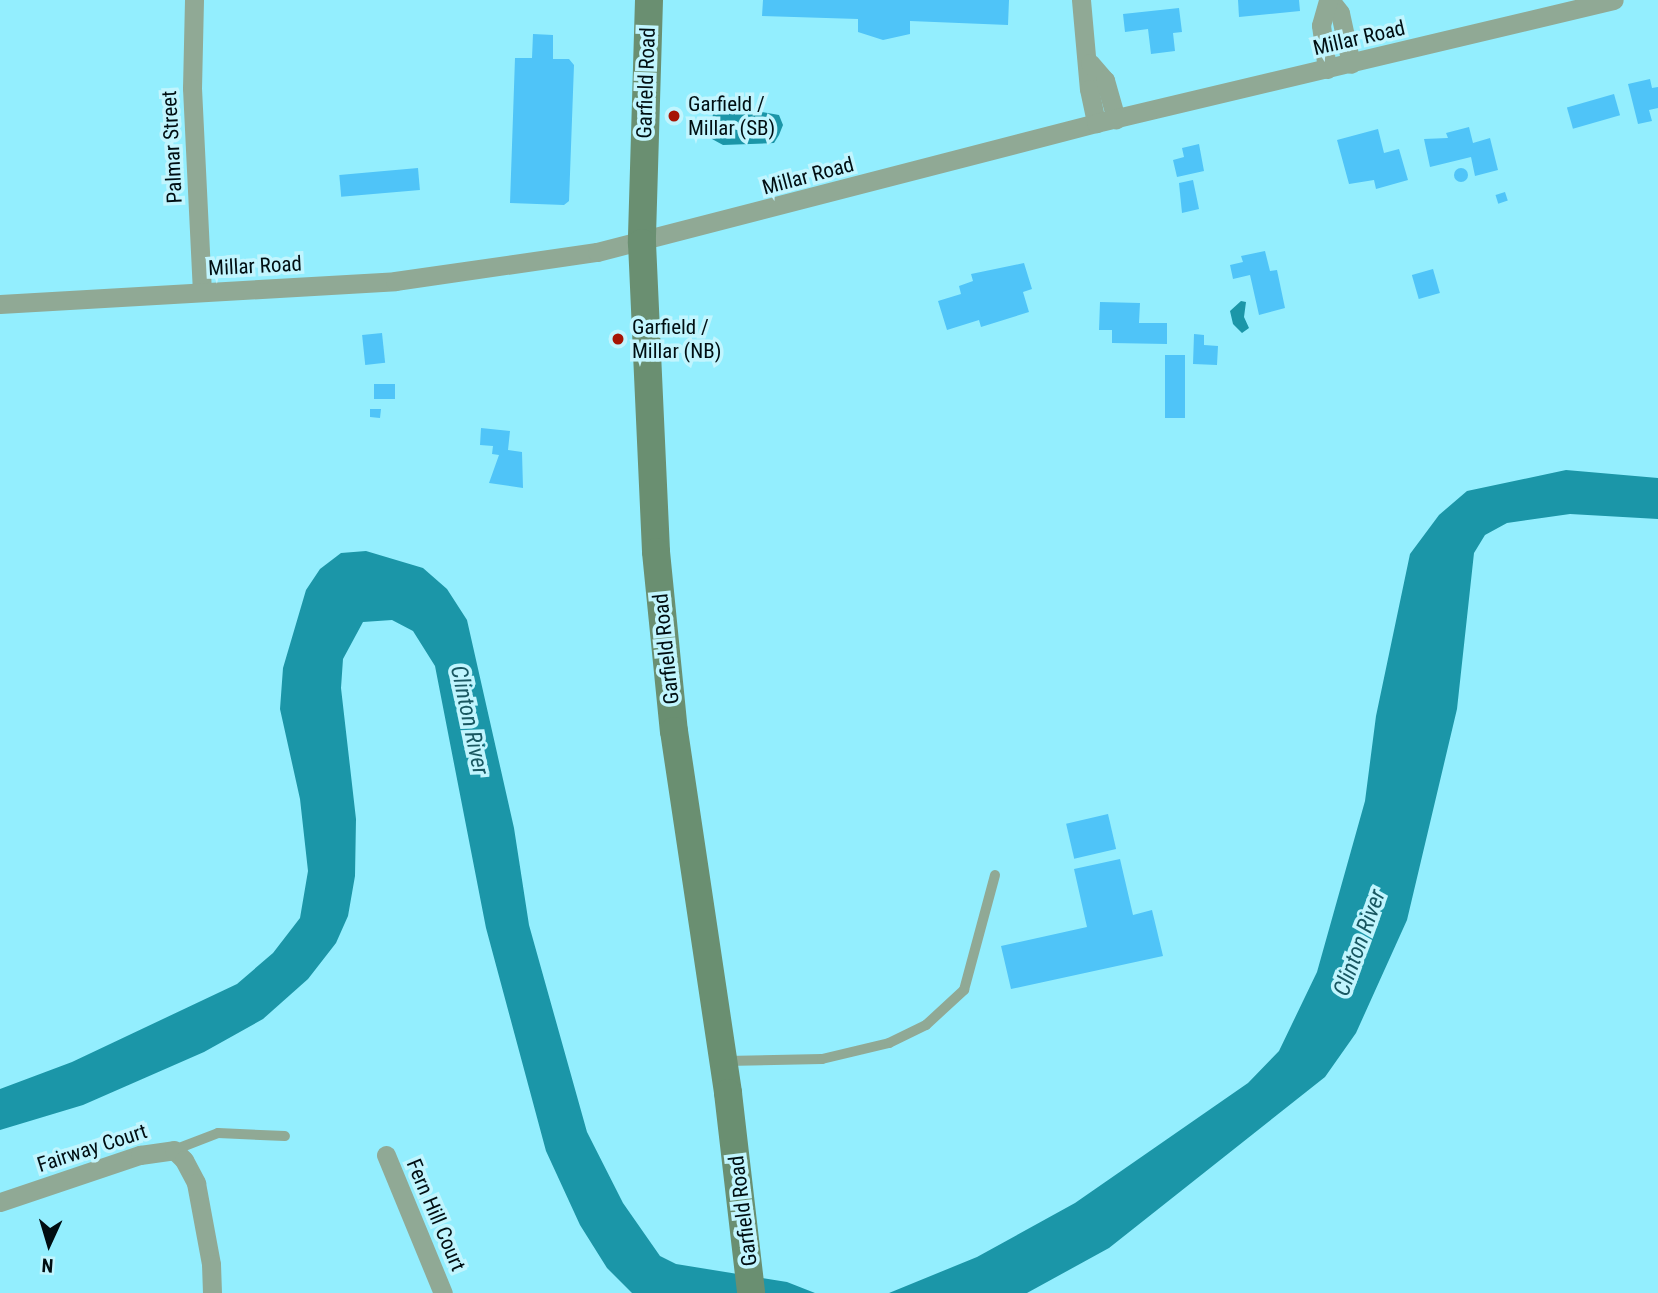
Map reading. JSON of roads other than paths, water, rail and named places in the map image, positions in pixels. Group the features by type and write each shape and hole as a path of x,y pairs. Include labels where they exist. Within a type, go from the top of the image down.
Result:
{"main road":[{"name":"Garfield Road","path":"649,0 642,243 665,645 700,925 723,1061 750,1258 751,1293"}],"street":[{"name":"Palmar Street","path":"194,0 192,88 202,292"},
{"path":"1081,0 1090,63 1105,80 1106,121"},
{"path":"1329,0 1340,13 1351,64"},
{"path":"1327,69 1321,25 1329,0"},
{"name":"Millar Road","path":"0,304 444,276 642,243 1106,121 1614,0"},
{"name":"Fairway Court","path":"0,1202 140,1154 174,1150 184,1160 196,1183 211,1264 212,1293"},
{"name":"Fern Hill Court","path":"386,1155 443,1293"}],"lane":[{"path":"723,1061 747,1057 822,1059 889,1042 926,1025 964,990 995,875"},
{"path":"174,1150 218,1133 285,1136"}],"water":[{"path":"724,105 779,115 783,125 774,143 723,145 712,139 710,129 714,109"},
{"path":"1241,301 1246,302 1244,317 1249,328 1242,333 1233,324 1230,311"},
{"name":"Clinton River","path":"1566,470 1658,478 1658,519 1570,514 1507,523 1485,535 1474,553 1457,709 1407,920 1356,1033 1325,1077 1109,1248 1027,1293 889,1293 977,1257 1075,1203 1248,1083 1279,1051 1317,972 1365,801 1376,716 1410,554 1439,515 1467,491"},
{"name":"Clinton River","path":"366,551 423,568 447,589 467,620 514,828 529,925 587,1132 623,1203 660,1256 676,1264 787,1282 815,1293 632,1293 607,1268 580,1225 546,1151 486,928 435,666 413,631 392,620 363,622 343,659 341,688 356,819 355,876 348,916 336,943 308,979 263,1019 204,1052 83,1105 0,1130 0,1089 72,1062 237,984 273,953 300,918 308,871 300,799 280,709 283,668 306,590 320,569 341,553"}],"place":[{"name":"Garfield / Millar (SB)","path":"674,116"},
{"name":"Garfield / Millar (NB)","path":"618,339"}]}
